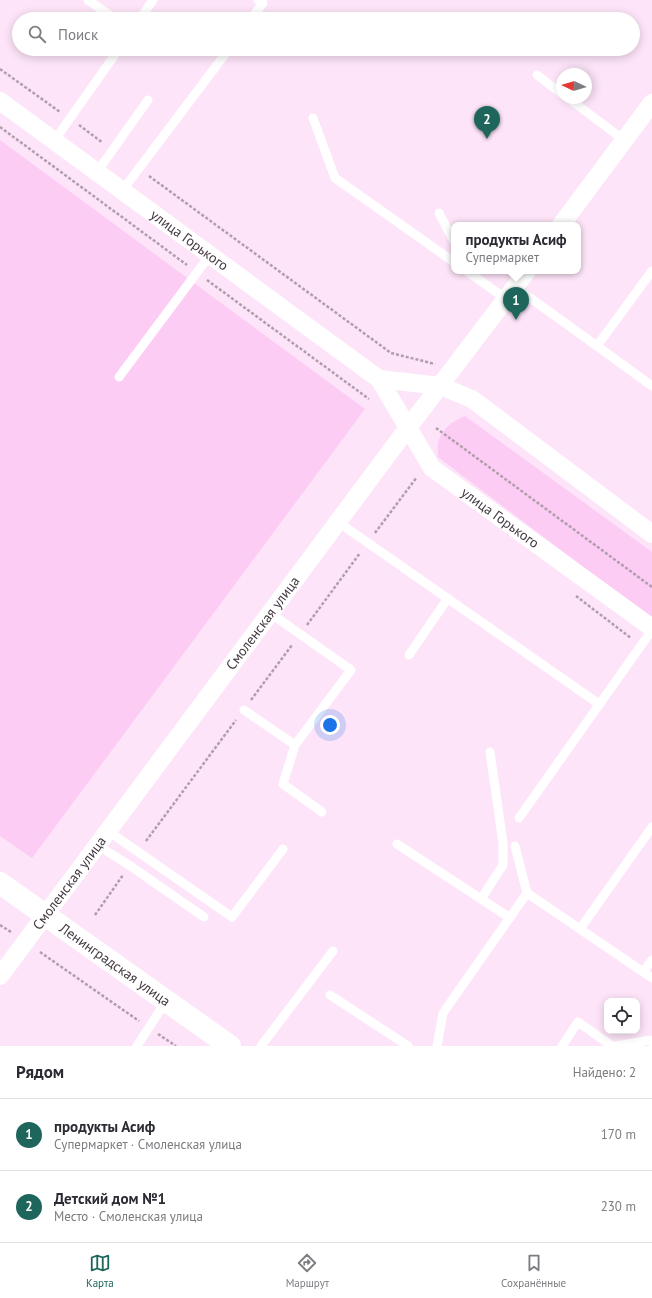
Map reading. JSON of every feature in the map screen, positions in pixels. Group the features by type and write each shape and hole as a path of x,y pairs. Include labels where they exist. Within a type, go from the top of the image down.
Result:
{"main road":[{"name":"Ленинградская улица","path":"0,883 230,1046"}],"street":[{"name":"улица Горького","path":"0,101 379,379 432,468 652,629"},
{"path":"563,222 652,103"},
{"name":"Смоленская улица","path":"0,976 408,428 525,274"},
{"name":"улица Горького","path":"379,379 440,386 472,399 652,534"}],"lane":[{"path":"88,0 105,12"},
{"path":"145,12 153,0"},
{"path":"257,12 263,4 258,0"},
{"path":"54,141 114,56"},
{"path":"122,191 224,56"},
{"path":"536,75 556,90"},
{"path":"97,172 148,100"},
{"path":"576,104 624,140"},
{"path":"313,118 335,178 451,260"},
{"path":"439,214 451,236"},
{"path":"118,377 210,255"},
{"path":"597,346 652,271"},
{"path":"474,274 510,293 597,346 652,386"},
{"path":"338,522 599,704"},
{"path":"409,655 448,598"},
{"path":"270,613 351,670 295,745 283,784 322,812"},
{"path":"519,818 652,629"},
{"path":"244,710 295,745"},
{"path":"481,899 502,865 503,843 490,752"},
{"path":"580,929 652,827"},
{"path":"108,831 232,917 283,849"},
{"path":"397,844 510,918"},
{"path":"97,845 129,865 204,917"},
{"path":"515,846 527,893 652,978"},
{"path":"438,1046 443,1013 527,893"},
{"path":"261,1046 333,951"},
{"path":"643,972 652,960"},
{"path":"330,995 408,1046"},
{"path":"137,1046 166,1001"},
{"path":"562,1046 578,1022 612,1046"},
{"path":"616,1046 651,1040"}],"path":[{"path":"0,69 113,150"},
{"path":"0,127 370,400"},
{"path":"140,169 391,353 454,369"},
{"path":"436,428 652,587"},
{"path":"414,471 417,477 423,482"},
{"path":"139,852 417,477"},
{"path":"570,592 640,645"},
{"path":"95,915 129,865"},
{"path":"0,925 176,1046"}],"shaded area":[{"path":"0,140 365,409 32,858 0,836"},
{"path":"465,416 652,552 652,619 438,457 438,445 442,434 452,423"}],"place":[{"name":"Детский дом №1","path":"487,139"},
{"name":"продукты Асиф","path":"516,320"}]}
